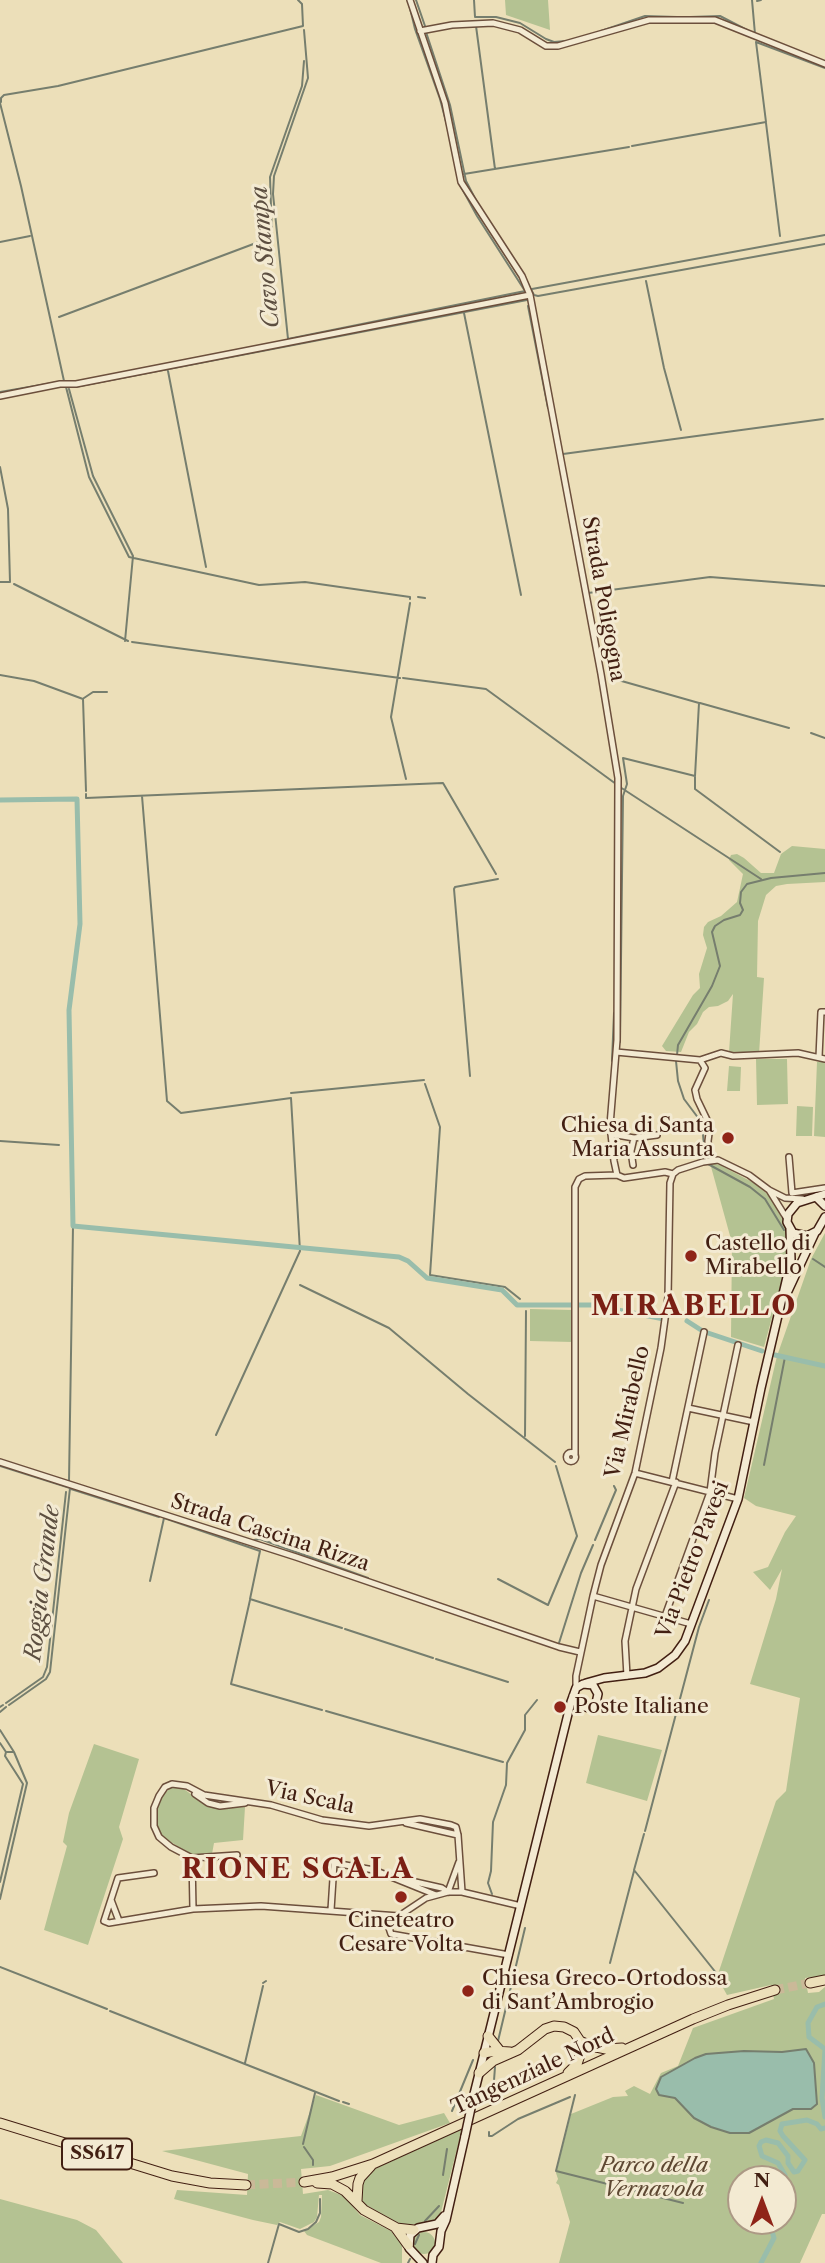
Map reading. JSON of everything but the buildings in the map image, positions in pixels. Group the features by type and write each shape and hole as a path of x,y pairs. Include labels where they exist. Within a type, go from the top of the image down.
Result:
{"highway":[{"path":"810,1983 825,1980"},
{"name":"Tangenziale Nord","path":"357,2201 332,2184 304,2182 332,2177 373,2164 628,2048 728,2005 775,1990"},
{"path":"479,2073 504,2054 554,2026 564,2027 580,2040 606,2049 628,2048"},
{"path":"488,2036 504,2054"},
{"path":"564,2077 578,2064 580,2040"},
{"path":"484,2053 504,2054"},
{"name":"SS617","path":"0,2123 172,2176 203,2182 246,2185"},
{"path":"373,2164 360,2178 357,2201 364,2210 395,2227 414,2230"},
{"path":"395,2227 408,2245"}],"street":[{"name":"Strada Poligogna","path":"410,0 445,103 461,182 522,276 530,295 601,674 618,778 616,1052 611,1134 618,1175"},
{"path":"419,31 452,25 494,23 520,30 546,46 558,46 649,20 715,20 825,64"},
{"path":"0,396 60,384 76,384 530,295"},
{"path":"616,1052 700,1060 712,1055 798,1053 822,1058 821,1012 825,1012"},
{"path":"712,1055 695,1090 710,1126 709,1154 714,1160"},
{"path":"700,1060 705,1068"},
{"path":"611,1134 634,1138 657,1135"},
{"path":"633,1165 631,1151 634,1138"},
{"path":"789,1157 792,1193 808,1197 825,1206"},
{"path":"575,1454 575,1187 579,1179 586,1176 618,1175 624,1178 665,1172 673,1174 678,1170 714,1160 726,1162 785,1198 825,1194"},
{"name":"Via Mirabello","path":"582,1685 578,1664 580,1652 601,1565 635,1472 666,1322 670,1183 673,1174"},
{"path":"787,1219 792,1208 825,1188"},
{"path":"769,1190 787,1219"},
{"name":"Via Pietro Pavesi","path":"775,1328 790,1284 825,1217"},
{"name":"Via Pietro Pavesi","path":"582,1685 645,1673 668,1661 682,1646 738,1499 791,1260 787,1219"},
{"path":"790,1229 803,1236 815,1233"},
{"path":"626,1676 625,1641 636,1589 674,1482 704,1332"},
{"path":"665,1616 710,1492 715,1453 738,1345"},
{"path":"688,1408 754,1422"},
{"name":"Strada Cascina Rizza","path":"0,1462 580,1652"},
{"path":"635,1472 738,1499"},
{"path":"593,1596 691,1624"},
{"path":"573,1696 581,1707 589,1708 595,1705 603,1682 613,1678"},
{"path":"449,2203 443,2219 438,2224 414,2230 410,2235 408,2245 421,2260 433,2259 439,2247 439,2238 446,2220 566,1718 573,1696 582,1685 593,1685 598,1691"},
{"path":"566,1718 581,1707"},
{"name":"Via Scala","path":"192,1858 159,1837 154,1826 154,1808 165,1787 172,1784 180,1784 204,1795 251,1802 322,1820 369,1826 403,1822 458,1835 462,1892"},
{"path":"192,1909 192,1858 237,1855"},
{"name":"Via Scala","path":"448,1892 460,1858"},
{"path":"331,1910 334,1863 374,1870 436,1895"},
{"path":"154,1873 118,1878 104,1921 109,1923 192,1909 261,1906 399,1916 426,1898 448,1892 462,1892 521,1906"},
{"path":"397,1878 448,1892"},
{"path":"110,1897 119,1921"},
{"path":"390,1916 388,1925 391,1934 509,1955"},
{"path":"427,2227 439,2238"}],"green space":[{"path":"505,0 548,0 550,30 506,15"},
{"path":"792,846 825,849 825,882 776,886 766,895 758,921 757,977 764,978 759,1054 729,1052 733,994 728,1001 709,1007 703,1012 689,1032 681,1052 666,1051 662,1046 700,988 699,974 707,948 703,935 704,927 737,902 743,874 729,860 731,855 737,854 744,858 761,873 774,873 781,854"},
{"path":"756,1059 787,1059 788,1104 757,1105"},
{"path":"817,1062 825,1062 825,1137 814,1136"},
{"path":"729,1066 741,1067 740,1091 727,1091"},
{"path":"797,1106 813,1107 812,1136 796,1136"},
{"path":"710,1163 720,1165 754,1183 772,1198 787,1229 789,1254 764,1347 731,1337 732,1243"},
{"name":"Parco della Vernavola","path":"825,1233 825,1976 805,1978 808,1993 819,1992 825,1987 825,2214 822,2214 800,2263 559,2263 570,2222 559,2185 556,2183 556,2173 571,2114 613,2097 628,2096 625,2091 634,2086 650,2094 661,2073 678,2066 693,2028 774,1999 771,1985 727,1995 717,1977 776,1801 786,1791 800,1698 750,1684 776,1599 782,1569 770,1590 753,1572 768,1567 796,1516 756,1506 744,1498 777,1356 811,1259"},
{"path":"530,1309 573,1310 573,1342 530,1341"},
{"path":"598,1735 662,1750 647,1801 586,1783"},
{"path":"94,1744 139,1759 119,1827 123,1839 88,1945 44,1930 67,1846 63,1842 69,1813"},
{"path":"172,1786 180,1786 196,1798 221,1808 245,1807 243,1840 214,1843 212,1854 193,1856 160,1835 156,1825 156,1808 160,1798"},
{"path":"316,2095 399,2125 444,2113 450,2123 330,2166 301,2169 303,2194 328,2190 344,2196 360,2215 391,2231 402,2245 402,2263 381,2263 307,2235 304,2231 319,2222 321,2217 322,2195 319,2195 314,2222 300,2229 280,2222 277,2225 253,2220 174,2199 177,2190 247,2195 248,2174 162,2151 301,2136"},
{"path":"462,2129 439,2220 402,2225 364,2204 359,2185 370,2171"},
{"path":"0,2199 77,2220 96,2230 123,2263 0,2263"},
{"path":"424,2232 432,2235 435,2243 432,2251 424,2254 416,2251 413,2243 416,2235"}],"shaded area":[{"path":"806,2049 814,2063 817,2104 811,2109 793,2109 749,2133 730,2133 711,2127 694,2118 675,2098 659,2095 656,2089 661,2077 706,2054"}],"waterway":[{"path":"1,102 4,95 58,86 303,26 302,4 298,0"},
{"path":"416,0 425,26"},
{"path":"474,0 475,17 496,17 520,23 546,39 554,42 566,41"},
{"path":"752,0 755,34"},
{"path":"757,1 761,0"},
{"path":"409,4 448,129"},
{"path":"601,31 645,16 677,17"},
{"path":"690,17 720,16 747,30"},
{"path":"476,26 495,169"},
{"name":"Cavo Stampa","path":"304,30 308,78 274,176 273,194 288,339 525,291 459,183"},
{"path":"426,32 450,105 466,181 478,204"},
{"path":"632,146 766,122 756,42 825,68"},
{"path":"59,317 272,237 270,177 302,86 304,61"},
{"path":"0,103 64,381 0,392"},
{"path":"766,123 780,236"},
{"path":"464,174 629,147"},
{"path":"532,289 825,235"},
{"path":"0,242 30,236"},
{"path":"524,276 534,295 538,296 825,244"},
{"path":"646,281 664,368 681,430"},
{"path":"75,387 527,300"},
{"path":"528,306 548,408"},
{"path":"464,313 521,595"},
{"path":"168,371 206,567"},
{"path":"66,387 89,477 129,557 259,585 305,582 410,599"},
{"path":"69,389 93,476 133,556 125,641"},
{"path":"563,454 823,419"},
{"path":"0,467 8,509 10,582 0,582"},
{"path":"588,593 710,577 825,586"},
{"path":"14,584 128,641"},
{"path":"418,597 425,598"},
{"path":"406,779 391,717 410,603"},
{"path":"132,642 400,678"},
{"path":"0,675 34,681 83,699 86,791"},
{"path":"403,678 486,689 616,784"},
{"path":"611,678 699,703 695,776 623,758 627,784 623,796 620,1042"},
{"path":"84,698 93,692 107,692"},
{"path":"700,703 789,728"},
{"path":"811,733 825,738"},
{"path":"695,777 695,789 780,852"},
{"path":"86,794 86,798 443,783 496,874"},
{"path":"620,787 761,879"},
{"path":"142,796 167,1101 181,1113 291,1098 300,1251 216,1435"},
{"path":"0,800 77,799 80,924 69,1010 73,1226 399,1257 408,1261 427,1278 502,1290 517,1305 592,1305 664,1319"},
{"path":"677,1055 678,1045 712,986 720,966 712,932 715,926 724,920 740,915 743,910 740,903 741,892 747,884 771,878 825,873"},
{"path":"470,1076 454,889 498,879"},
{"path":"612,1061 614,1013"},
{"path":"676,1061 678,1081 684,1099 702,1123 704,1146"},
{"path":"291,1093 424,1080"},
{"path":"425,1084 440,1127 430,1275 505,1287 520,1299"},
{"path":"0,1141 59,1145"},
{"path":"708,1164 750,1187 765,1199 784,1230"},
{"path":"69,1481 73,1226"},
{"path":"813,1259 825,1267"},
{"path":"300,1285 389,1328 555,1462"},
{"path":"525,1436 526,1311"},
{"path":"687,1321 701,1330"},
{"path":"708,1333 762,1351"},
{"path":"775,1355 825,1366"},
{"path":"764,1465 785,1357"},
{"name":"Roggia Grande","path":"0,1466 70,1488 50,1672 46,1679 9,1705"},
{"path":"498,1579 548,1605 577,1536 556,1466"},
{"path":"595,1540 616,1490 614,1486"},
{"name":"Roggia Grande","path":"71,1489 159,1517"},
{"name":"Roggia Grande","path":"6,1703 43,1677 47,1667 66,1492"},
{"path":"150,1581 164,1518 260,1551 250,1599 342,1628"},
{"path":"254,1540 260,1539 368,1578"},
{"path":"559,1643 581,1573 593,1545"},
{"path":"250,1600 231,1684 322,1710"},
{"path":"645,1831 699,1627 709,1600"},
{"path":"345,1629 433,1658"},
{"path":"436,1659 508,1682"},
{"path":"492,1894 488,1883 493,1822 506,1785 507,1763 525,1730 525,1715 537,1700"},
{"name":"Roggia Grande","path":"0,1712 6,1707"},
{"path":"326,1711 503,1762"},
{"name":"Roggia Grande","path":"0,1730 14,1752 27,1783 0,1899"},
{"path":"0,1743 6,1752 13,1752"},
{"path":"0,1882 23,1784 5,1756 6,1752"},
{"path":"644,1834 634,1870 717,1974"},
{"path":"610,1963 634,1871"},
{"path":"498,2041 525,1928"},
{"path":"0,1967 107,2009"},
{"path":"245,2063 263,1986"},
{"path":"825,2004 817,2007 808,2023 809,2037 825,2049 822,2098 825,2117"},
{"path":"110,2011 339,2101"},
{"path":"452,2111 473,2060"},
{"path":"493,2094 495,2067"},
{"path":"303,2144 315,2093"},
{"path":"575,2095 556,2171 683,2203"},
{"path":"489,2132 489,2136 492,2136 518,2119 570,2097"},
{"path":"343,2102 349,2104"},
{"path":"797,2171 805,2160 783,2136 780,2131 782,2124 807,2120 821,2129 825,2128"},
{"path":"779,2165 762,2156 759,2146 761,2142 766,2140 778,2143 788,2156 789,2165"},
{"path":"304,2147 313,2160 313,2165"},
{"path":"443,2175 447,2149"},
{"path":"268,2263 279,2224 299,2232 308,2229 316,2222 320,2213 320,2199"},
{"path":"425,2221 439,2206"},
{"path":"415,2244 419,2235"},
{"path":"761,2263 773,2235"},
{"path":"408,2263 410,2259"}],"tunnel":[{"path":"775,1990 810,1983"},
{"path":"246,2185 304,2182"}],"place":[{"name":"Chiesa di Santa Maria Assunta","path":"728,1138"},
{"name":"Castello di Mirabello","path":"691,1256"},
{"name":"Poste Italiane","path":"560,1707"},
{"name":"Cineteatro Cesare Volta","path":"401,1897"},
{"name":"Chiesa Greco-Ortodossa di Sant’Ambrogio","path":"468,1991"}],"district":[{"name":"MIRABELLO","path":"694,1307"},
{"name":"RIONE SCALA","path":"298,1870"}]}
